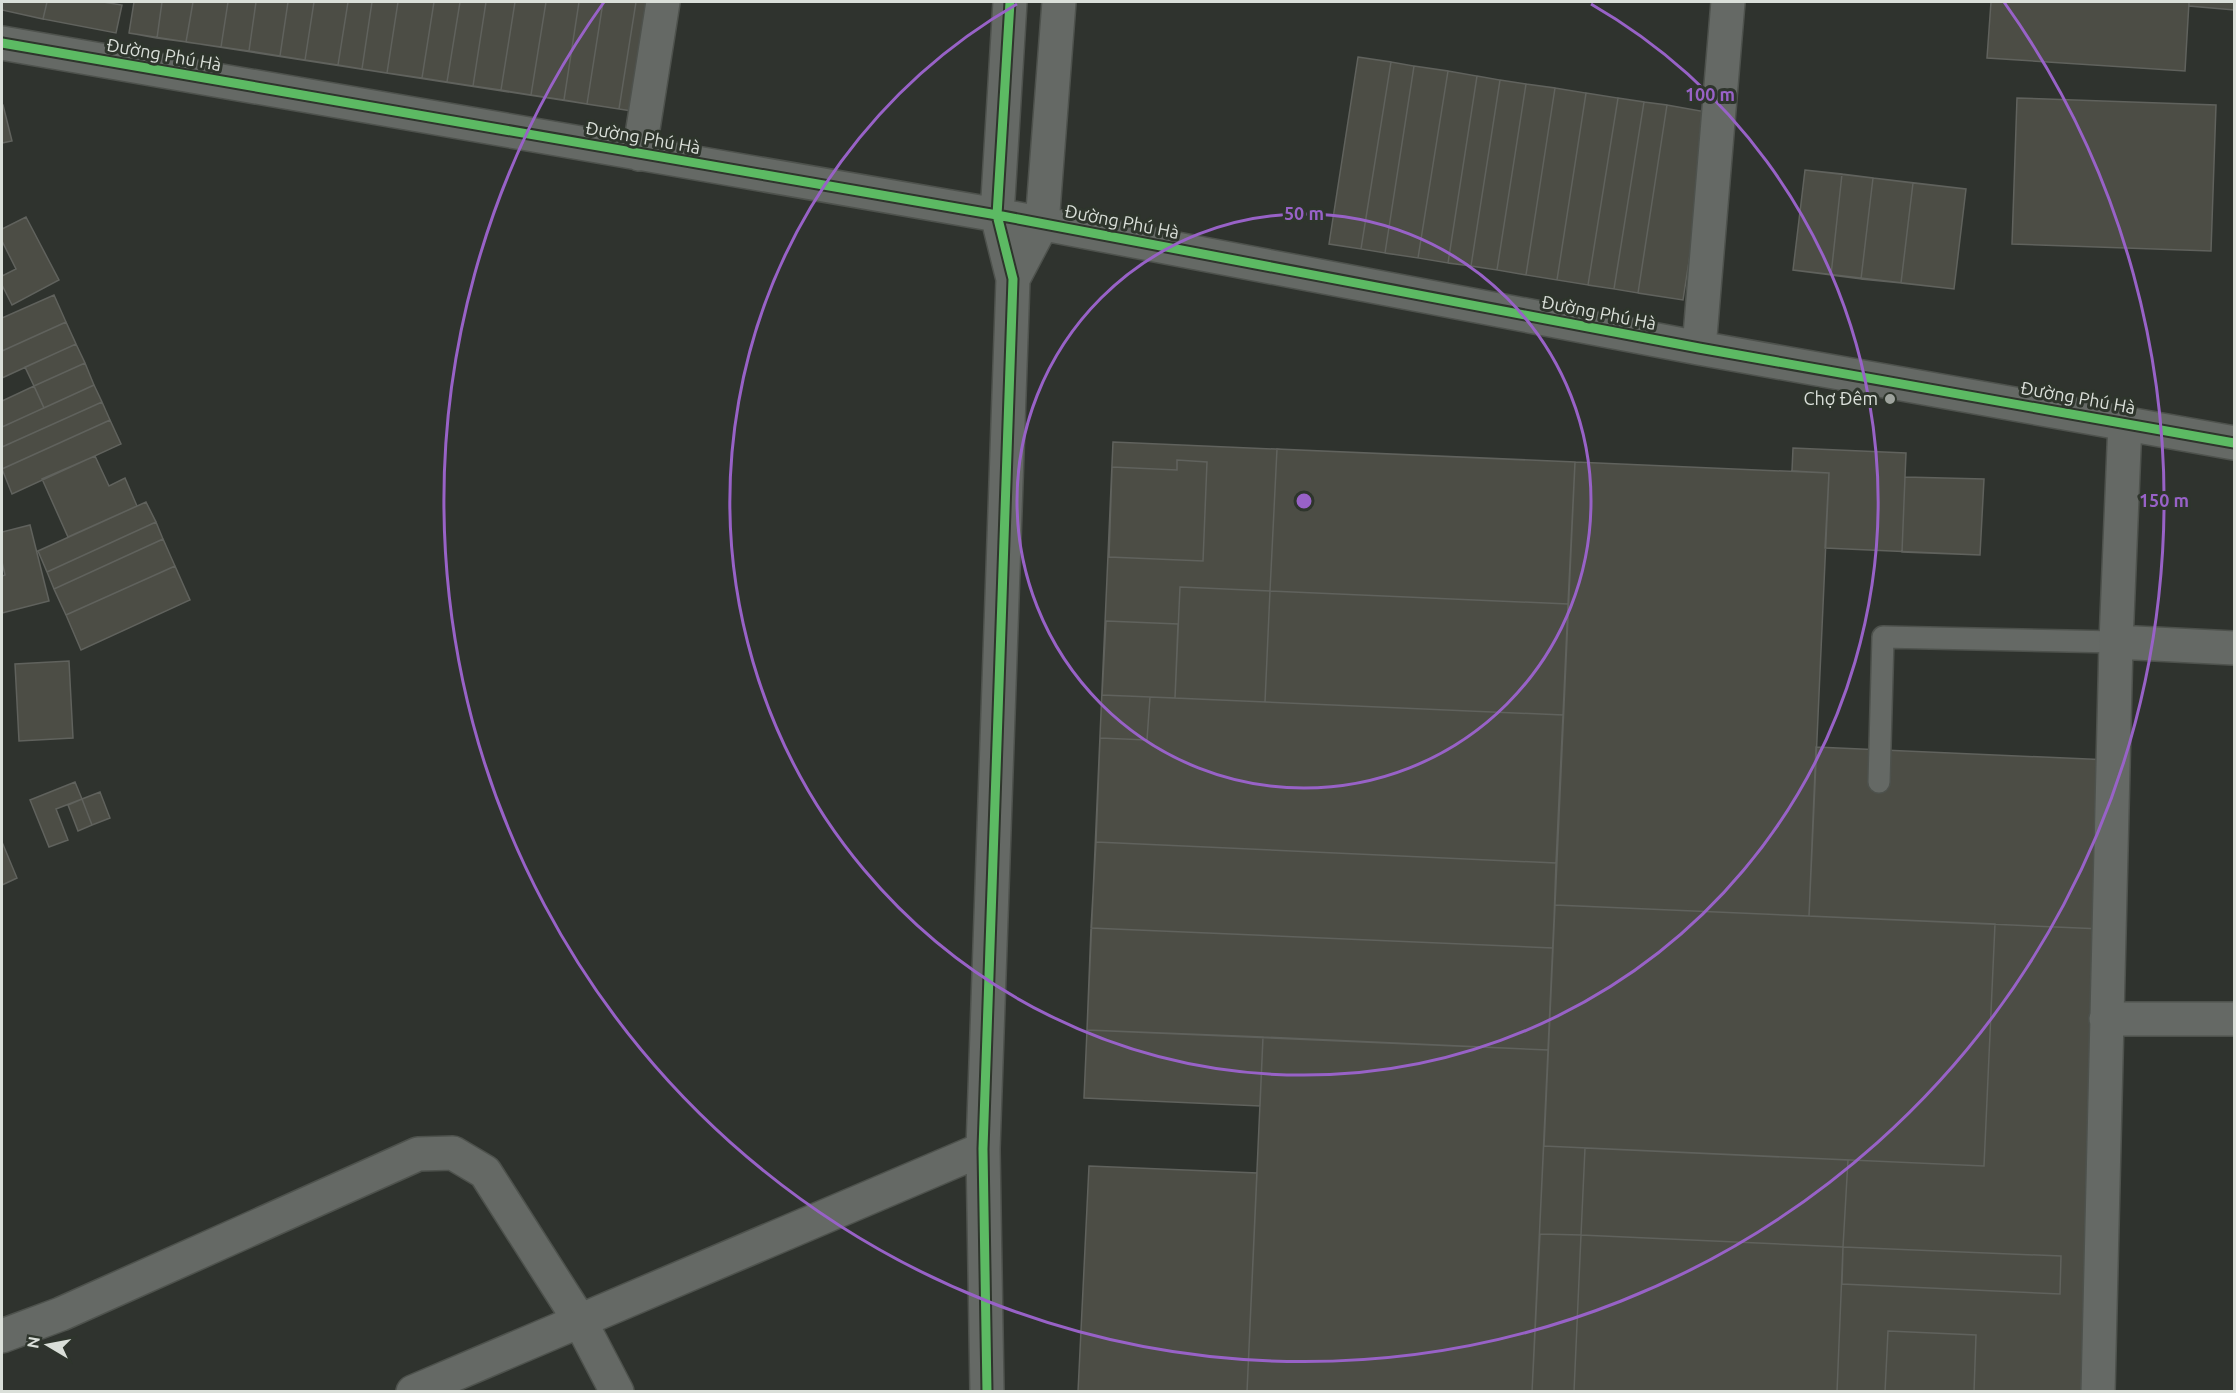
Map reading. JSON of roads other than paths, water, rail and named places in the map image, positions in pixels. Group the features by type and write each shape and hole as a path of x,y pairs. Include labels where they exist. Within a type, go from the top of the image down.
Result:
{"street":[{"path":"639,154 663,2"},
{"path":"987,1392 983,1149 1012,279 997,215 1010,2"},
{"path":"1012,279 1042,224 1059,2"},
{"path":"1699,348 1728,2"},
{"name":"Đường Phú Hà","path":"2,43 997,215 1699,348 2235,443"},
{"path":"2098,1392 2116,642 2125,423"},
{"path":"2116,642 2235,648"},
{"path":"2106,1019 2235,1019"},
{"path":"413,1392 983,1149"},
{"path":"2,1336 61,1314 418,1154 453,1153 486,1172 580,1321 617,1392"}],"lane":[{"path":"1879,782 1883,637 2116,642"}],"place":[{"name":"Chợ Đêm","path":"1890,399"}]}
